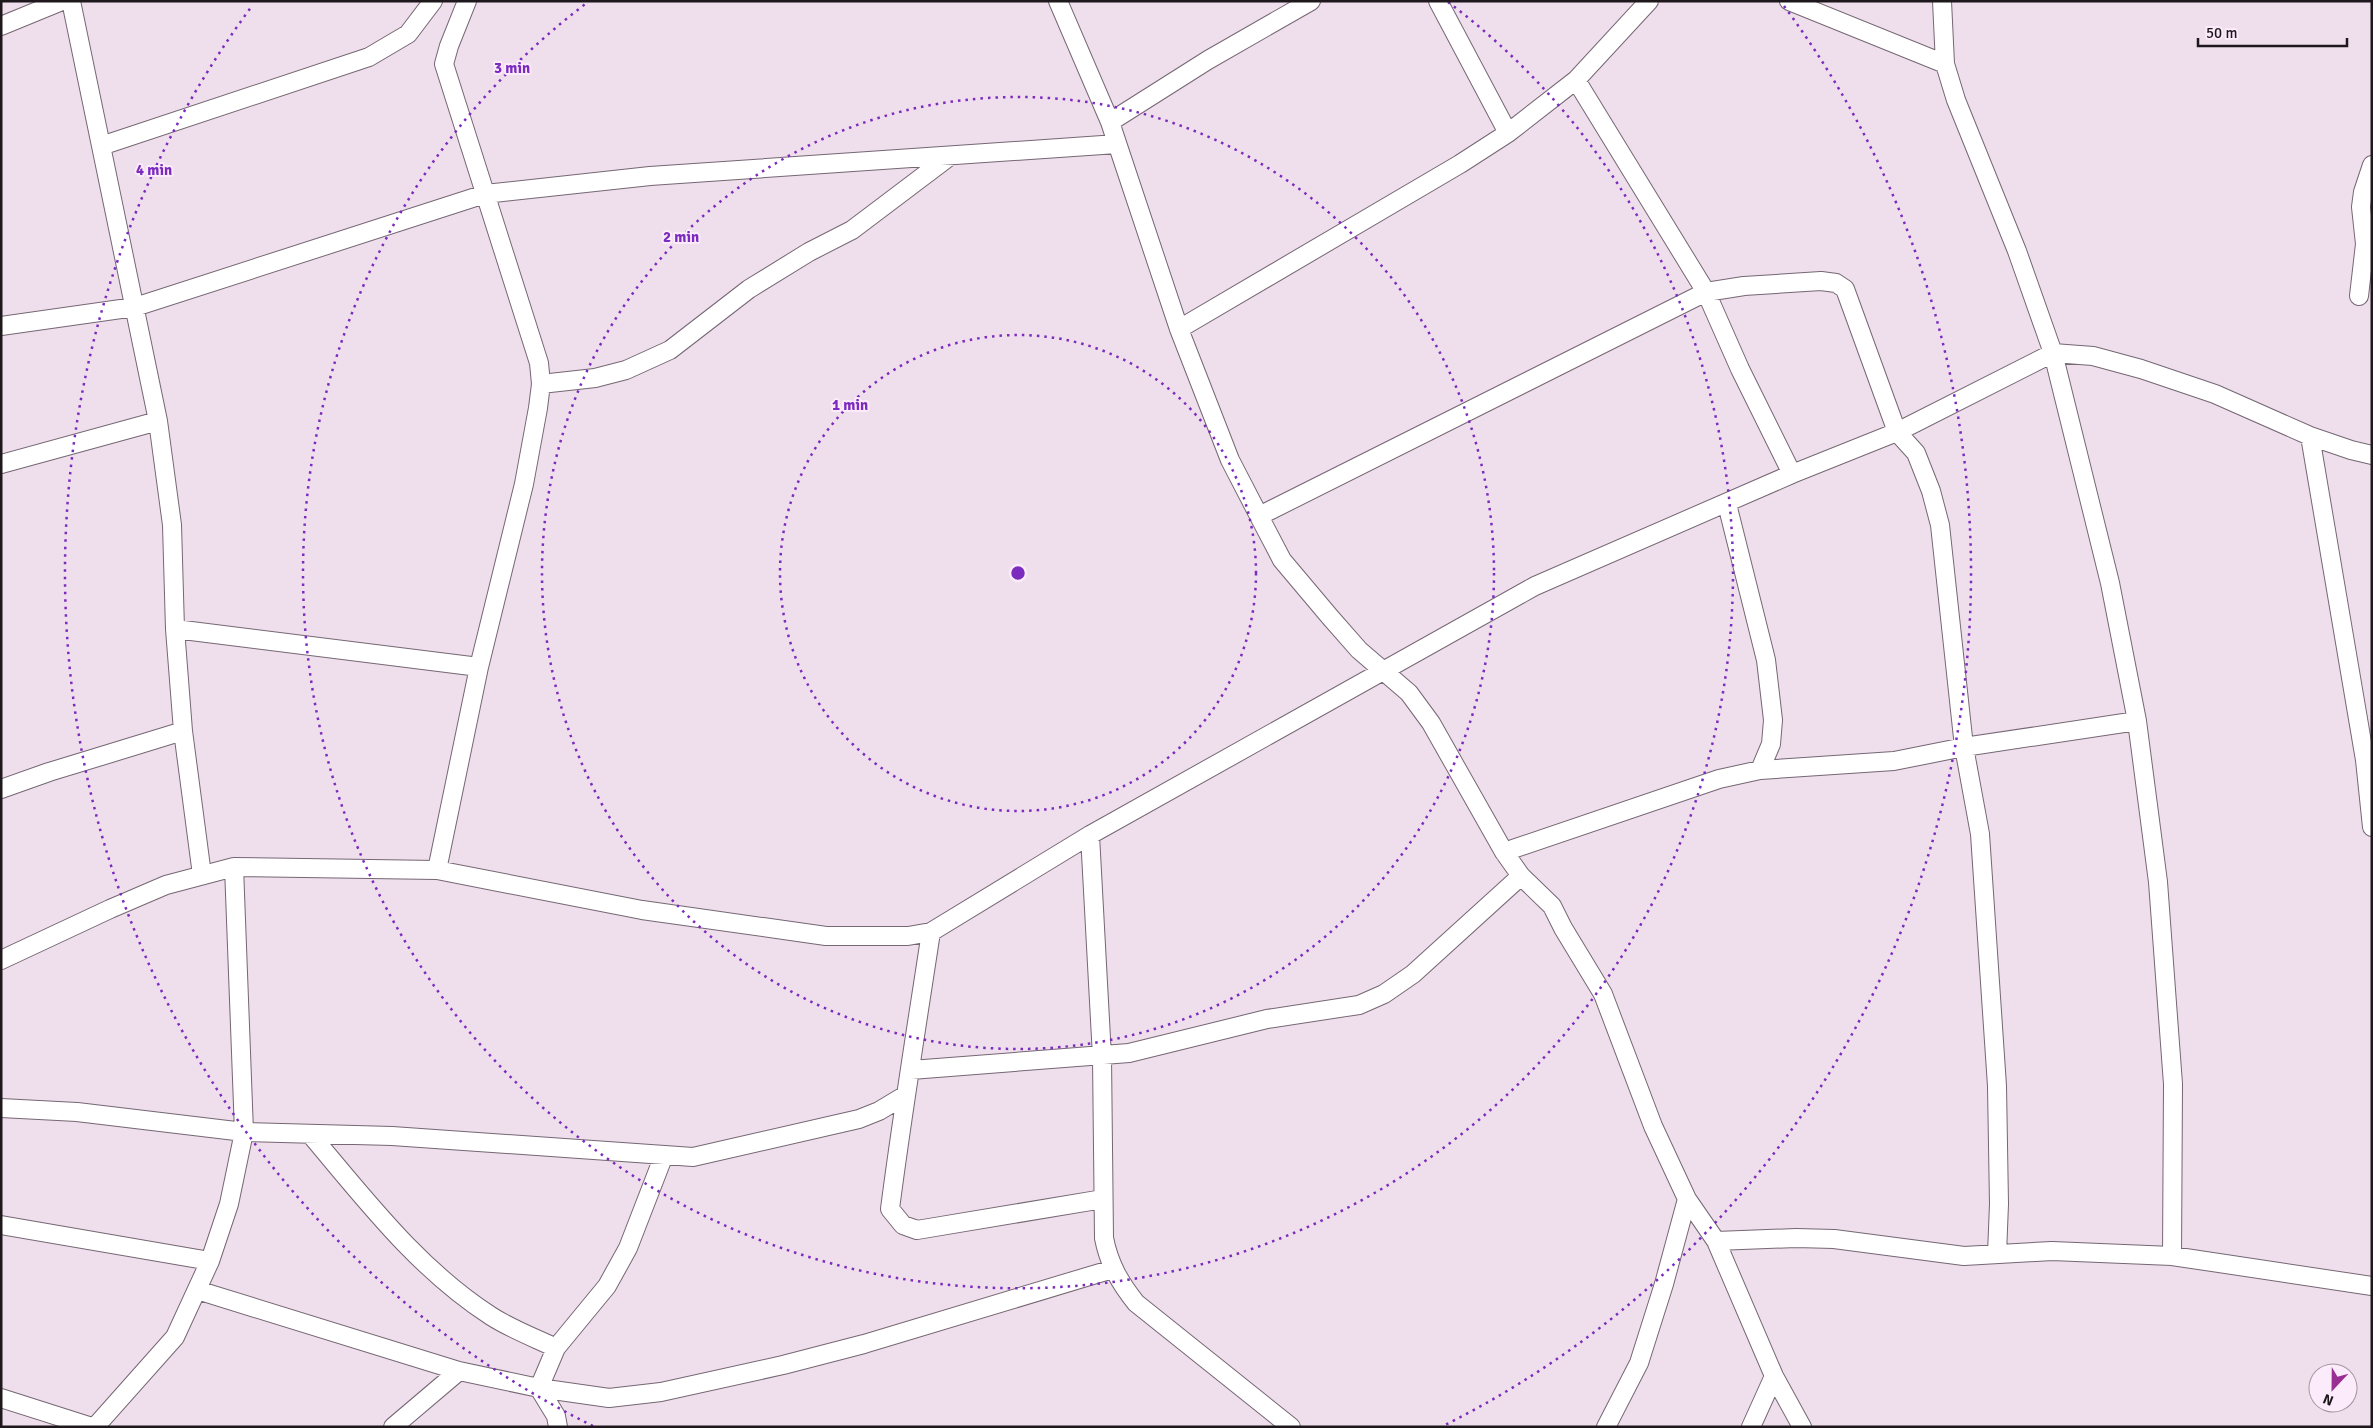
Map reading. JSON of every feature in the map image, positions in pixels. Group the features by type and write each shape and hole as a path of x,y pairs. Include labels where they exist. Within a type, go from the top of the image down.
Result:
{"street":[{"path":"1,26 62,1"},
{"path":"71,1 158,421 172,525 175,629 183,732 202,875"},
{"path":"101,146 369,57 408,34 433,1"},
{"path":"437,870 479,667 524,484 541,384 539,364 444,64 467,1"},
{"path":"1058,1 1110,122 1179,329 1230,460 1259,516 1282,560 1359,650 1409,693 1431,723 1504,852 1521,876 1552,906 1603,994 1654,1126 1687,1199 1716,1240 1774,1376 1802,1427"},
{"path":"1110,122 1208,60 1311,1"},
{"path":"1438,1 1508,133"},
{"path":"1179,329 1460,164 1508,133 1576,80 1649,1"},
{"path":"1789,1 1945,64"},
{"path":"1942,1 1945,64 1975,149 2017,251 2053,353 2110,583 2137,721 2158,882 2173,1084 2172,1256"},
{"path":"1576,80 1706,292 1740,369 1792,474"},
{"path":"1,326 135,307 485,194 650,176 1117,144"},
{"path":"541,384 595,378 626,370 670,350 749,289 809,252 852,230 950,156"},
{"path":"2359,296 2365,244 2361,207 2363,192 2372,165"},
{"path":"1259,516 1706,292 1786,282 1836,283 1845,289 1897,432 1916,453 1931,491 1940,525 1964,747 1980,834 1997,1086 1999,1204 1997,1254"},
{"path":"1,960 166,885 234,867 437,870 642,910 826,936 908,936 931,932 1090,835 1535,586 1727,504 1792,474 1897,432 2053,353 2093,356 2141,369 2215,394 2310,436 2372,455"},
{"path":"1,464 158,421"},
{"path":"2310,436 2368,760 2372,827"},
{"path":"1727,504 1766,660 1773,720 1771,744 1760,770"},
{"path":"175,629 479,667"},
{"path":"1504,852 1719,779 1760,770 1894,761 1964,747 2137,721"},
{"path":"1,789 49,772 183,732"},
{"path":"1090,835 1102,1057 1104,1238 1113,1269 1123,1287 1136,1303 1291,1427"},
{"path":"1,1398 94,1427 175,1337 210,1261 230,1204 244,1132 234,867"},
{"path":"911,1070 1102,1057 1152,1049 1184,1038 1267,1019 1359,1006 1384,994 1413,974 1521,876"},
{"path":"931,932 911,1070 904,1096 890,1209 903,1225 917,1230 1104,1198"},
{"path":"1,1108 77,1112 244,1132 392,1136 693,1157 859,1119 879,1111 904,1096"},
{"path":"310,1134 385,1223 440,1279 492,1317 556,1348"},
{"path":"539,1388 556,1348 607,1286 628,1248 664,1155"},
{"path":"1606,1427 1639,1363 1664,1284 1687,1199"},
{"path":"1,1225 210,1261"},
{"path":"1716,1240 1834,1239 1964,1256 2052,1252 2172,1256 2372,1286"},
{"path":"197,1290 460,1371 539,1388 609,1398 661,1392 783,1365 864,1344 1113,1269"},
{"path":"393,1427 460,1371"},
{"path":"1751,1427 1774,1376"},
{"path":"539,1388 556,1416 558,1427"}]}
